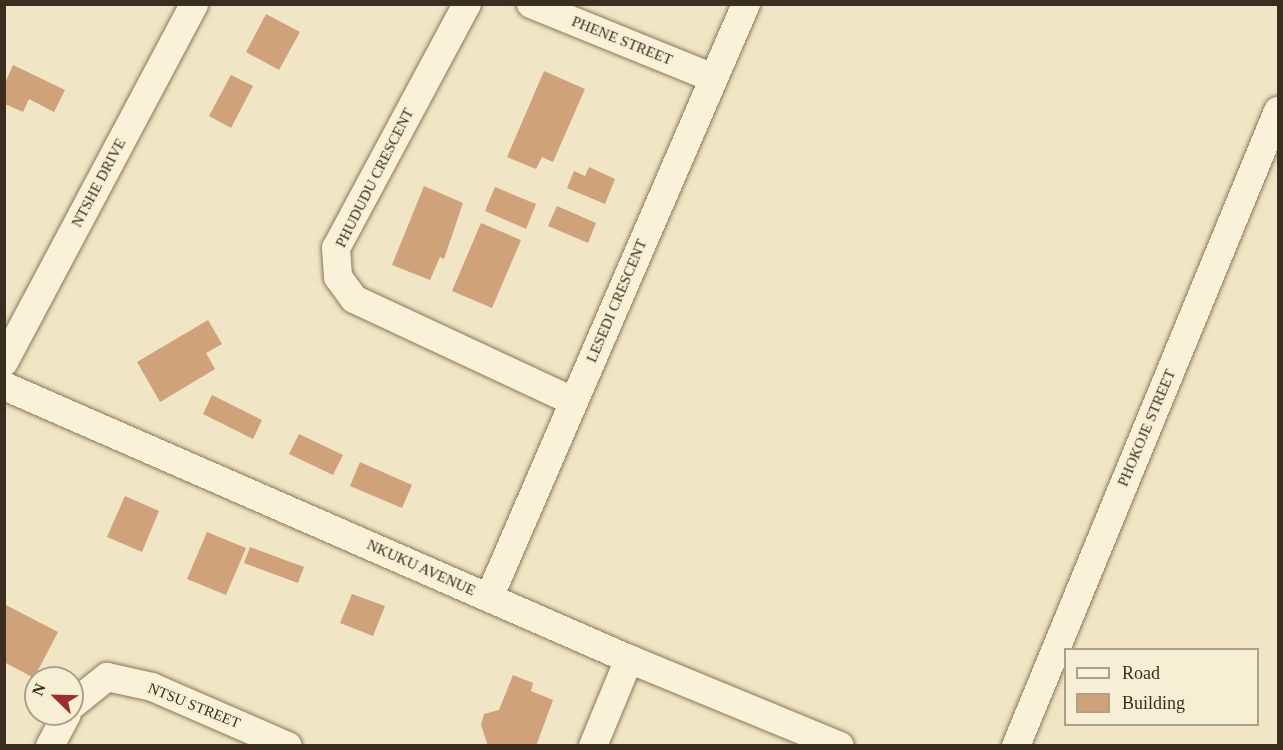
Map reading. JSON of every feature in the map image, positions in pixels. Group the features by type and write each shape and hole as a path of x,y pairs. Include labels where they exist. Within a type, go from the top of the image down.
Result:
{"street":[{"name":"NTSHE DRIVE","path":"4,362 194,4"},
{"name":"PHUDUDU CRESCENT","path":"467,4 336,248 338,277 354,299 573,400"},
{"name":"PHENE STREET","path":"531,4 713,78"},
{"name":"LESEDI CRESCENT","path":"489,598 746,4"},
{"name":"PHOKOJE STREET","path":"1016,746 1278,111"},
{"name":"NKUKU AVENUE","path":"4,386 628,659 840,746"},
{"path":"593,746 628,659"},
{"name":"NTSU STREET","path":"84,695 107,677 152,687 288,746"},
{"path":"50,746 61,726"}],"building":[{"path":"266,14 300,32 279,70 246,52"},
{"path":"13,65 65,90 54,112 29,99 23,112 5,104 5,83"},
{"path":"544,71 585,89 553,162 542,157 536,169 507,157"},
{"path":"231,75 253,86 231,128 209,116"},
{"path":"589,167 615,179 605,204 567,188 574,171 585,176"},
{"path":"424,186 463,203 444,259 440,257 430,280 392,265"},
{"path":"495,187 536,204 526,229 485,211"},
{"path":"557,206 596,223 588,243 548,226"},
{"path":"481,223 521,240 492,308 452,291"},
{"path":"208,320 222,344 206,353 215,369 160,402 137,362"},
{"path":"212,395 262,420 253,439 203,414"},
{"path":"299,434 343,455 333,475 289,454"},
{"path":"360,462 412,485 402,508 350,486"},
{"path":"125,496 159,511 142,552 107,537"},
{"path":"207,532 246,548 226,595 187,579"},
{"path":"250,547 304,567 298,583 244,563"},
{"path":"352,594 385,606 373,636 340,623"},
{"path":"4,604 58,632 40,666 24,666 24,673 4,662"},
{"path":"513,675 533,683 531,691 553,700 536,746 488,746 481,725 484,714 499,710"}]}
